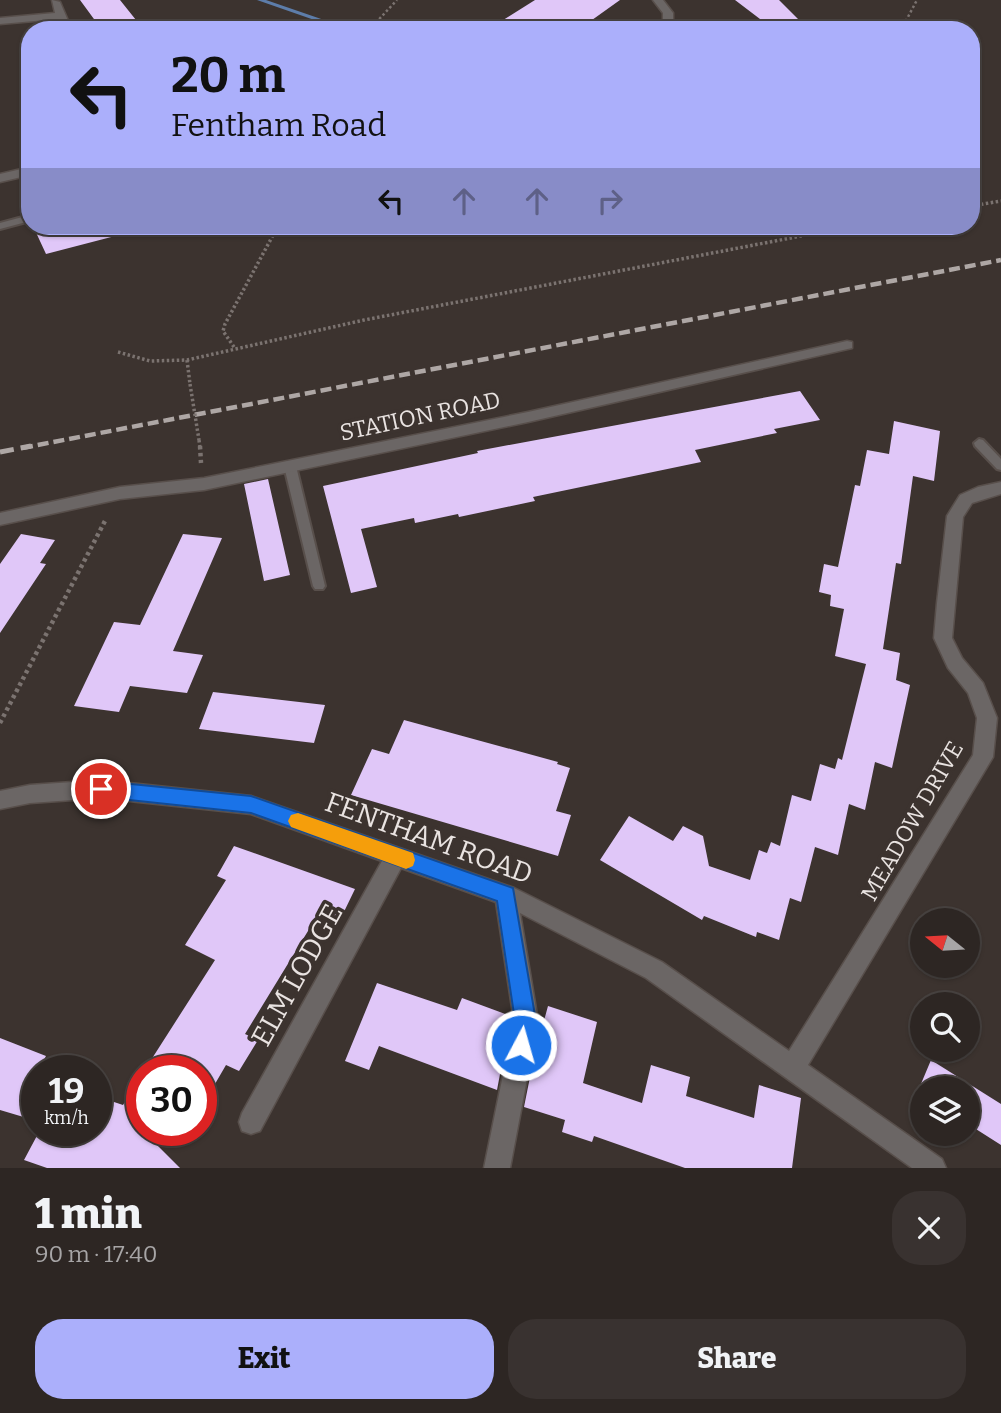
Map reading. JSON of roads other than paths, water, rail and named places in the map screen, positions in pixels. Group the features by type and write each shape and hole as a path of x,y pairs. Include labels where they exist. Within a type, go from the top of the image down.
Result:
{"street":[{"path":"658,0 668,13 668,21"},
{"path":"55,2 62,21"},
{"path":"0,21 59,16"},
{"path":"0,178 21,173"},
{"name":"STATION ROAD","path":"0,519 120,493 204,484 528,417 846,345"},
{"name":"MEADOW DRIVE","path":"792,1068 983,757 994,719 976,689 955,663 943,638 954,516 966,499 984,491 1001,488"},
{"name":"FENTHAM ROAD","path":"0,800 30,794 101,789 251,805 506,895 654,970 933,1168"},
{"name":"ELM LODGE","path":"251,1122 396,856"},
{"path":"497,1168 526,1021 506,895"}],"lane":[{"path":"0,226 21,220"},
{"path":"979,443 1001,466"},
{"path":"289,466 319,586"}],"waterway":[{"path":"260,0 322,21"}],"railway":[{"path":"22,448 1001,260"},
{"path":"0,452 31,446"}]}
